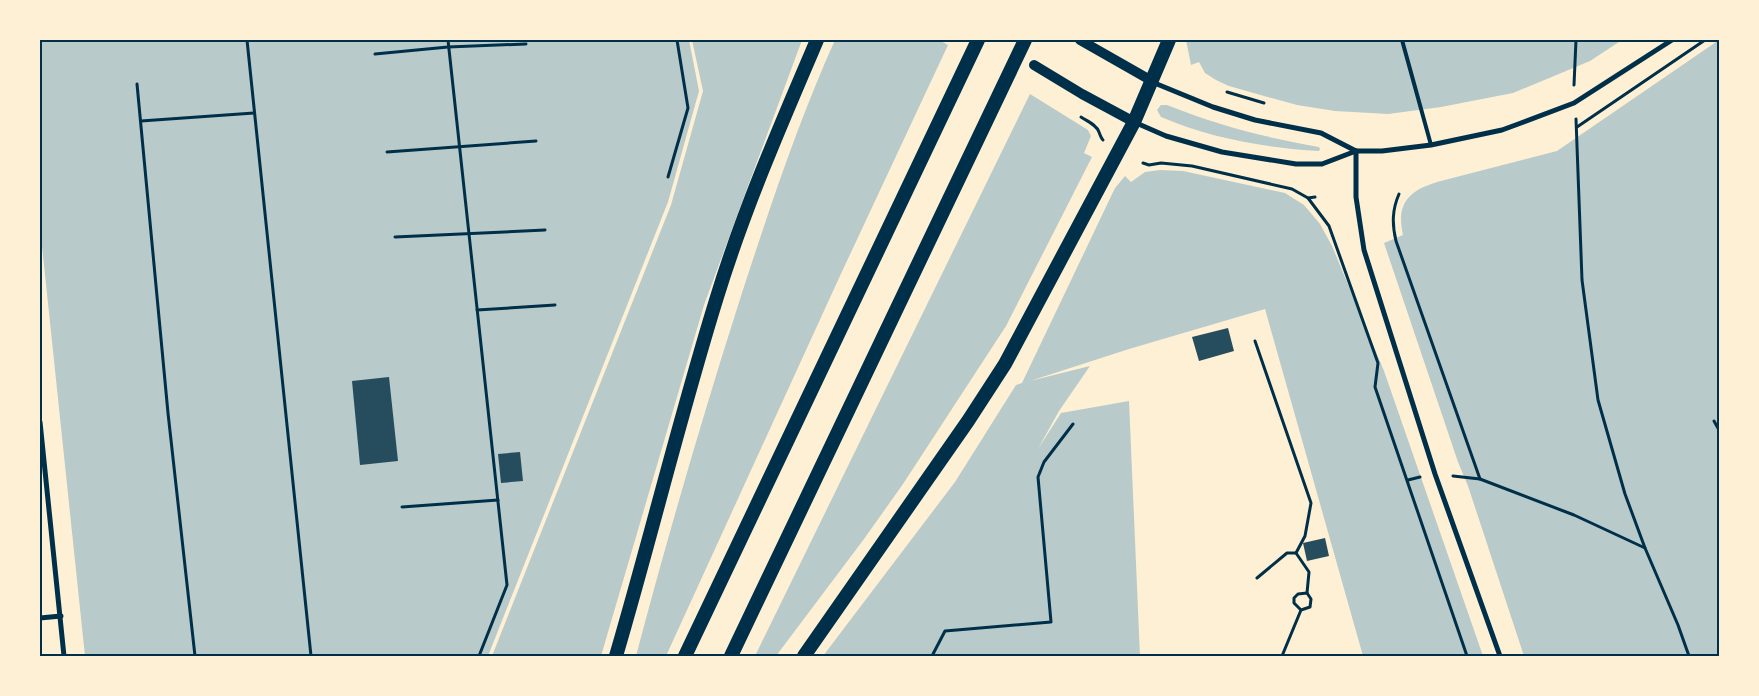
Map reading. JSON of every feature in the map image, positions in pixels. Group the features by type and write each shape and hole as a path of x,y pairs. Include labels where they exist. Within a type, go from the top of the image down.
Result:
{"highway":[{"path":"616,656 718,295 763,172 817,40"},
{"path":"685,656 978,40"},
{"path":"731,656 1025,40"},
{"path":"804,656 968,421 1005,364 1134,122 1169,40"}],"main road":[{"path":"1080,40 1152,82"},
{"path":"1034,64 1082,94 1134,122"}],"street":[{"path":"1134,122 1198,147 1246,157 1305,164 1322,164 1356,151 1382,151 1431,145 1502,130 1562,108 1597,89 1672,40"},
{"path":"1152,82 1213,107 1255,120 1321,133 1356,151"},
{"path":"1356,151 1356,196 1364,250 1435,474 1500,656"},
{"path":"40,422 64,656"},
{"path":"40,618 61,616"}],"lane":[{"path":"1402,40 1431,145"}],"path":[{"path":"247,40 311,656"},
{"path":"448,40 507,586 479,656"},
{"path":"668,177 688,108 677,40"},
{"path":"1689,656 1625,494 1598,400 1582,280 1577,127 1704,40"},
{"path":"375,54 448,47 526,44"},
{"path":"137,84 195,656"},
{"path":"1213,107 1219,90 1264,103"},
{"path":"141,121 254,113"},
{"path":"1079,116 1094,125 1104,141"},
{"path":"387,152 536,141"},
{"path":"1192,166 1198,147"},
{"path":"1143,163 1149,165 1161,163 1192,166 1292,189 1308,198 1329,226 1378,363 1375,388 1468,656"},
{"path":"1399,194 1394,206 1392,219 1396,241 1480,479"},
{"path":"1308,198 1315,197"},
{"path":"395,237 545,230"},
{"path":"477,310 555,305"},
{"path":"1255,341 1311,502 1304,536 1296,553"},
{"path":"1714,421 1719,430"},
{"path":"932,656 945,631 1051,622 1038,480 1040,469 1044,462 1073,424"},
{"path":"1435,474 1480,479 1574,515 1646,548"},
{"path":"402,506 498,500"},
{"path":"1257,578 1287,553 1296,553"},
{"path":"1282,656 1301,610 1310,607 1311,599 1307,593 1309,572 1296,553"},
{"path":"1301,610 1294,603 1294,598 1298,594 1307,593"}],"shaded area":[{"path":"40,40 689,40 699,91 668,202 488,656 85,656 40,227"},
{"path":"692,40 802,40 704,305 601,656 492,656 671,205 703,91"},
{"path":"835,40 939,40 948,45 666,656 636,656 686,475 741,296 796,134"},
{"path":"1186,40 1622,40 1590,61 1513,93 1441,107 1388,114 1335,111 1297,105 1229,86 1205,73 1199,62 1191,65"},
{"path":"1719,40 1719,656 1524,656 1468,486 1458,462 1384,243 1403,235 1401,215 1403,207 1406,200 1418,190 1437,182 1557,151"},
{"path":"1030,94 1088,130 1091,136 1084,153 1092,157 1006,326 903,484 776,656 755,656"},
{"path":"1161,105 1167,105 1242,130 1319,147 1320,149 1319,151 1278,147 1238,141 1199,131 1161,117 1157,110"},
{"path":"1160,170 1183,171 1285,193 1304,205 1320,224 1332,246 1384,371 1483,656 1363,656 1265,309 1129,349 1030,381 1090,366 1059,411 1038,449 1061,413 1129,401 1140,656 823,656 955,482 1016,385 1022,383 1115,188 1125,176 1131,182 1145,172"}],"building":[{"path":"1228,328 1234,351 1199,361 1192,337"},
{"path":"389,377 398,461 360,465 352,381"},
{"path":"520,452 523,481 501,483 498,454"},
{"path":"1325,538 1329,556 1307,561 1303,543"}]}
